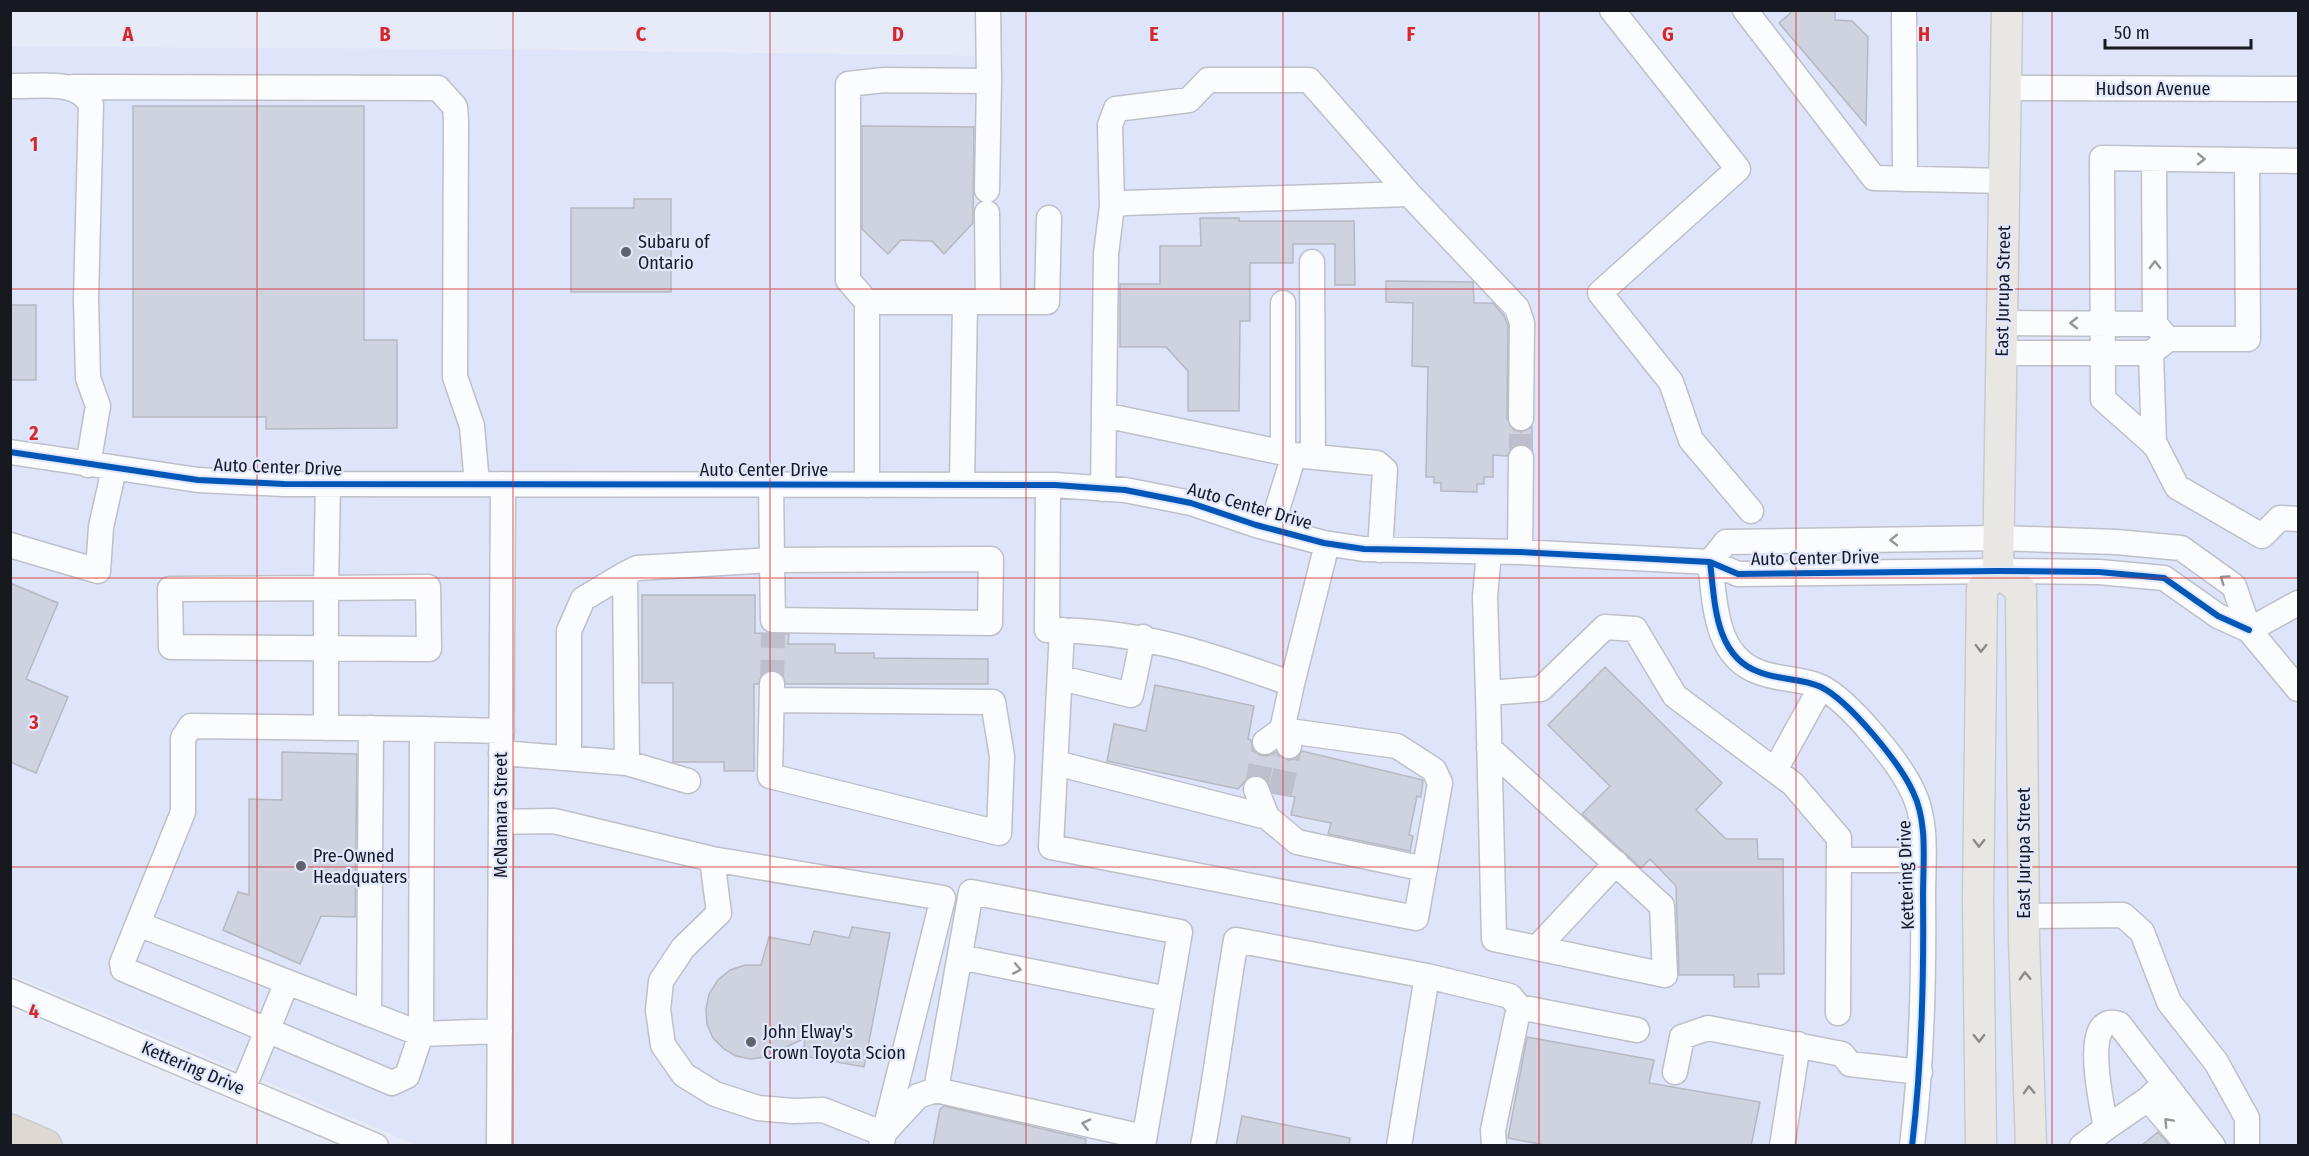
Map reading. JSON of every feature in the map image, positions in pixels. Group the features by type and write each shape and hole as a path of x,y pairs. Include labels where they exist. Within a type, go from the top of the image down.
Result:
{"highway":[{"path":"10,1131 45,1146"}],"main road":[{"name":"East Jurupa Street","path":"2007,10 1998,571 2021,590 2024,916 2031,1146"},
{"path":"1981,1146 1978,902 1982,589 1998,571"}],"street":[{"path":"962,485 976,302 987,201 988,10"},
{"path":"1612,10 1738,169 1600,293 1671,382 1690,440 1751,512"},
{"path":"1745,10 1874,178 2005,181"},
{"path":"1905,10 1905,179"},
{"path":"867,485 867,302 848,280 848,84 884,80 989,81"},
{"path":"1103,489 1106,254 1112,206 1110,125 1116,109 1189,100 1208,80 1309,80 1409,194 1517,308 1522,323 1521,418"},
{"path":"10,86 438,88 454,107 456,119 455,377 472,426 477,484"},
{"path":"73,87 86,96 91,105 86,299 88,378 98,406 88,465"},
{"name":"Hudson Avenue","path":"2007,88 2298,89"},
{"path":"2298,161 2102,158 2103,399 2154,445 2177,487 2262,536 2280,518 2298,519"},
{"path":"2154,159 2158,339 2154,445"},
{"path":"2002,353 2102,352 2158,339 2248,339 2247,160"},
{"path":"1112,206 1124,203 1409,194"},
{"path":"867,302 1047,302 1049,218"},
{"path":"1270,529 1296,454 1312,262"},
{"path":"1283,303 1296,454"},
{"path":"2003,323 2103,323 2158,339"},
{"path":"1104,415 1296,454 1377,463 1385,470 1380,550"},
{"name":"Auto Center Drive","path":"10,452 198,480 328,484 1048,485 1103,489 1191,503 1270,529 1327,544 1380,550 1520,552 1710,562 1737,574 1998,571 2100,572 2164,578 2218,616 2249,630"},
{"path":"1520,552 1521,458"},
{"path":"10,545 98,571 101,526 114,469"},
{"path":"326,728 328,484"},
{"name":"McNamara Street","path":"499,1146 503,484"},
{"path":"569,758 569,632 583,599 637,568 772,560 991,560 990,623 773,626 772,560 771,484"},
{"path":"1048,485 1047,630 1095,630 1143,637 1240,665 1292,684"},
{"name":"Auto Center Drive","path":"1710,562 1726,542 1999,538 2181,548 2234,586 2249,630 2298,689"},
{"path":"1062,630 1051,847 1416,918 1440,783 1434,770 1397,746 1279,740 1327,544"},
{"path":"1489,552 1485,596 1494,939 1665,975 1662,906 1489,748"},
{"name":"Kettering Drive","path":"1710,562 1718,627 1734,653 1757,672 1821,687 1874,735 1914,793 1921,818 1924,968 1920,1072 1912,1146"},
{"path":"625,574 627,763"},
{"path":"428,587 429,649 171,647 170,589 326,588 428,587"},
{"path":"2249,630 2298,603"},
{"path":"1488,693 1541,689 1605,627 1635,629 1675,696 1793,784 1839,838 1838,1013"},
{"path":"1060,678 1131,695 1143,637"},
{"path":"1775,770 1821,687"},
{"path":"772,692 993,702 1002,756 999,833 771,776 772,692"},
{"path":"422,729 422,1034 407,1076 392,1083 123,969 122,963 183,812 183,738 191,726 422,729 501,742 569,758 627,763 688,781"},
{"path":"369,1014 371,728"},
{"path":"1056,763 1267,817 1297,842 1425,869"},
{"path":"1256,789 1267,817"},
{"path":"1267,817 1280,794"},
{"path":"501,822 554,821 712,859 943,898 882,1140"},
{"path":"712,859 719,913 683,948 661,981 658,1010 663,1045 684,1075 715,1094 758,1108 793,1111 823,1110 882,1140"},
{"path":"1839,860 1923,860"},
{"path":"1537,948 1616,863"},
{"path":"882,1140 918,1096 936,1090 1143,1141 1180,932 971,892 936,1090"},
{"path":"2024,916 2123,915 2142,932 2169,1002 2216,1062 2247,1118 2247,1146"},
{"path":"138,924 422,1034 500,1031"},
{"path":"1203,1146 1217,1072 1218,1040 1236,940 1427,976 1510,996 1519,1007 1637,1030"},
{"path":"960,957 1168,999"},
{"path":"1399,1146 1427,976"},
{"path":"243,1089 287,982"},
{"name":"Kettering Drive","path":"10,992 376,1146"},
{"path":"1494,1146 1493,1130 1519,1007"},
{"path":"2106,1128 2095,1048 2098,1030 2105,1024 2119,1024 2186,1146"},
{"path":"1675,1072 1682,1037 1708,1028 1842,1054 1850,1064 1920,1072"},
{"path":"1782,1146 1798,1044"},
{"path":"2083,1144 2156,1091"},
{"path":"2156,1091 2213,1146"}],"shaded area":[{"path":"980,10 2298,11 2298,1145 417,1145 11,974 11,47 483,49 979,56"}],"building":[{"path":"1794,10 1835,10 1835,20 1852,21 1868,37 1866,125 1779,23"},
{"path":"133,106 364,106 364,340 397,340 397,428 266,429 266,417 133,417"},
{"path":"862,126 974,127 973,223 944,254 932,241 901,240 888,254 862,229"},
{"path":"634,199 671,199 671,292 571,292 571,208 634,208"},
{"path":"1200,218 1239,218 1239,221 1354,221 1355,285 1335,285 1335,244 1293,244 1293,263 1250,263 1250,321 1240,321 1239,411 1188,411 1188,371 1166,347 1120,347 1120,284 1160,284 1160,246 1201,246"},
{"path":"1386,281 1473,282 1474,303 1493,303 1508,325 1507,418 1514,430 1521,432 1532,427 1532,449 1521,444 1514,446 1507,456 1493,455 1493,477 1484,477 1484,484 1477,484 1477,492 1441,491 1441,483 1434,483 1434,477 1426,477 1428,367 1412,366 1413,303 1386,302"},
{"path":"10,305 36,305 36,380 10,380"},
{"path":"10,583 58,603 26,679 68,697 36,773 10,762"},
{"path":"642,595 755,595 755,633 789,634 788,644 835,644 835,653 874,653 874,658 988,659 988,684 786,684 780,672 772,670 765,672 758,684 754,684 754,771 724,771 724,762 673,762 673,683 642,683"},
{"path":"1605,667 1722,783 1696,810 1726,839 1757,839 1758,859 1783,859 1784,974 1758,974 1759,987 1734,987 1734,975 1679,975 1676,886 1650,859 1641,868 1582,814 1610,786 1548,725"},
{"path":"1155,685 1254,706 1248,739 1251,740 1253,750 1260,755 1267,756 1276,752 1288,760 1295,759 1302,751 1423,780 1421,797 1417,796 1409,835 1413,836 1410,851 1328,834 1331,823 1291,815 1295,797 1273,793 1265,778 1259,775 1250,776 1238,789 1107,761 1114,724 1146,731"},
{"path":"282,752 357,754 355,917 321,916 300,964 223,930 238,892 249,895 249,799 282,800"},
{"path":"852,927 890,933 864,1067 803,1056 805,1038 766,1057 751,1059 736,1056 724,1049 713,1038 707,1024 706,1009 709,994 718,980 730,970 745,965 761,965 769,937 810,945 814,931 849,938"},
{"path":"1527,1037 1654,1060 1649,1083 1760,1102 1751,1146 1550,1146 1508,1138"},
{"path":"944,1106 1086,1139 1085,1146 933,1146 940,1109"},
{"path":"1242,1116 1350,1138 1349,1146 1236,1146"},
{"path":"2158,1132 2170,1146 2141,1146"}],"tunnel":[{"path":"1521,418 1521,458"},
{"path":"772,684 773,633"},
{"path":"1256,789 1265,742"},
{"path":"1280,794 1290,748"}],"cycle path":[{"path":"10,452 198,480 284,484 1055,485 1125,490 1191,503 1256,525 1324,543 1364,549 1520,552 1710,562 1738,574 1998,571 2099,572 2164,578 2218,616 2249,630"},
{"path":"1710,562 1716,610 1725,640 1733,654 1744,664 1759,672 1814,684 1832,694 1859,719 1886,750 1906,780 1918,804 1924,843 1923,990 1912,1146"}],"place":[{"name":"Subaru of Ontario","path":"626,252"},
{"name":"Pre-Owned Headquaters","path":"301,866"},
{"name":"John Elway's Crown Toyota Scion","path":"751,1042"}]}
